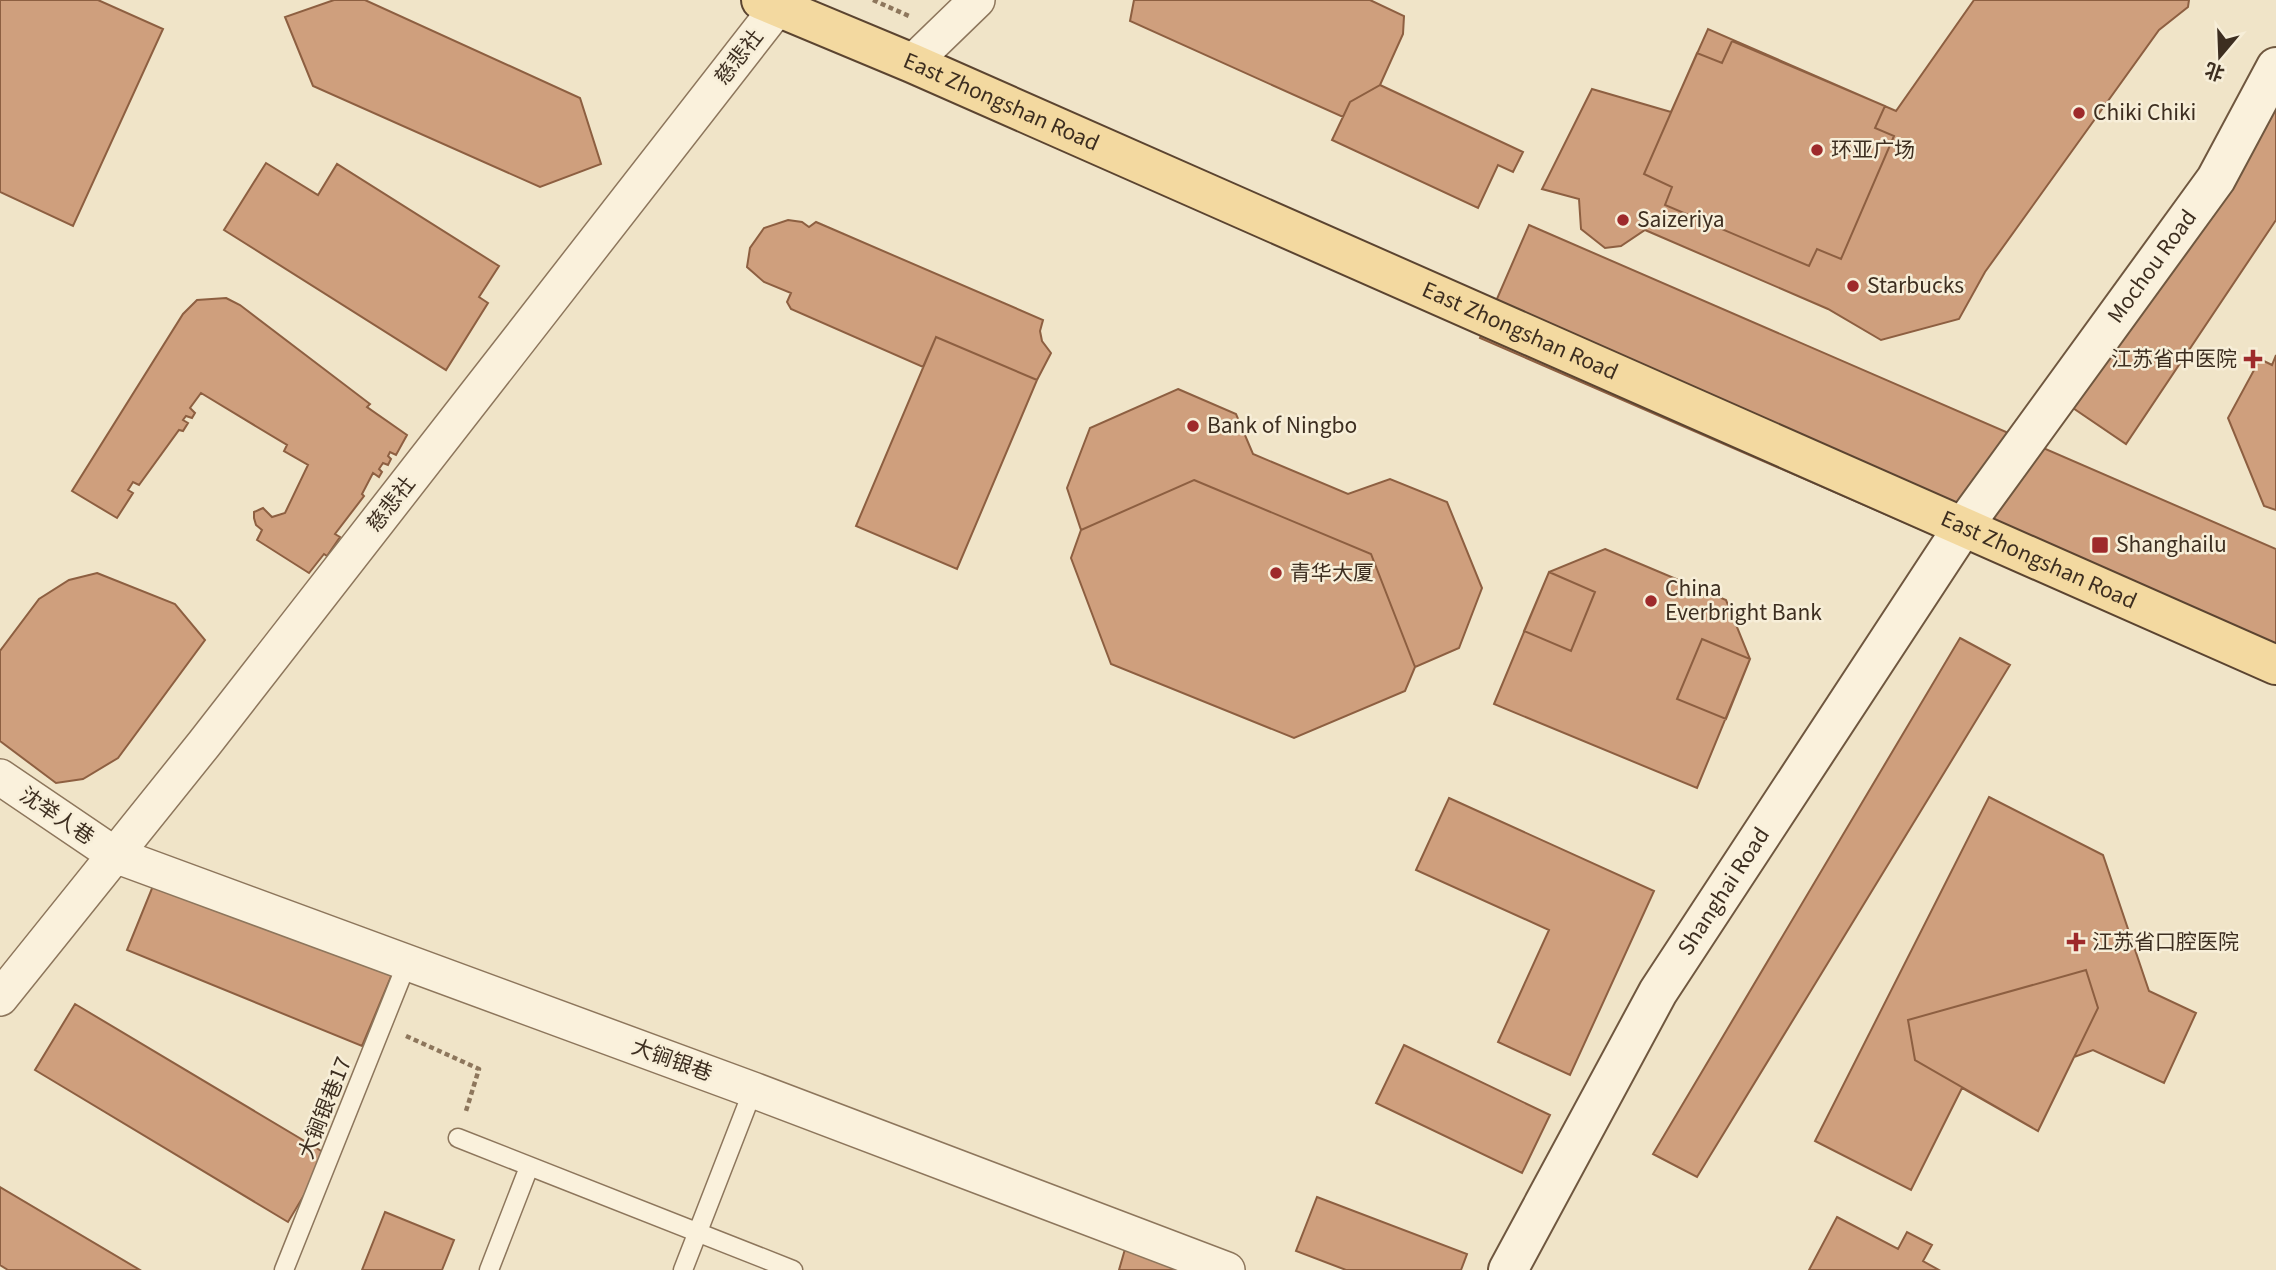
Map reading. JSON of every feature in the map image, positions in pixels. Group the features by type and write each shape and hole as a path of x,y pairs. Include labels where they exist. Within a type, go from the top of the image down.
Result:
{"main road":[{"name":"East Zhongshan Road","path":"769,4 912,63 2276,665"},
{"name":"Mochou Road","path":"1963,527 2216,179 2276,67"},
{"name":"Shanghai Road","path":"1508,1270 1658,992 1963,527"}],"street":[{"path":"912,63 978,0"},
{"name":"慈悲社","path":"0,998 221,722 769,4"},
{"name":"沈举人巷","path":"0,777 115,855"},
{"name":"大锏银巷","path":"115,855 753,1090 1227,1270"}],"lane":[{"name":"大锏银巷17","path":"284,1270 407,963"},
{"path":"683,1270 753,1090"},
{"path":"458,1138 793,1270"},
{"path":"489,1270 530,1167"}],"path":[{"path":"383,1026 479,1069 458,1138"}],"building":[{"path":"0,0 98,0 163,29 73,226 0,192"},
{"path":"334,0 365,0 580,98 601,164 540,187 313,86 285,17"},
{"path":"1134,0 1370,0 1404,16 1403,34 1380,85 1350,102 1343,117 1130,21"},
{"name":"环亚广场","path":"1974,0 2189,0 2188,7 2159,30 1985,272 1959,319 1881,340 1828,309 1645,230 1621,246 1605,248 1581,229 1579,199 1542,189 1592,89 1671,112 1708,29 1896,111"},
{"path":"1732,41 1885,106 1875,128 1894,136 1841,259 1817,249 1809,266 1665,205 1672,187 1644,174 1697,53 1722,63"},
{"path":"1380,85 1523,152 1513,172 1498,165 1478,208 1332,140 1350,102"},
{"path":"2276,103 2276,220 2126,444 2070,406"},
{"path":"266,163 318,195 337,164 499,266 479,297 488,303 446,370 224,230"},
{"path":"788,220 802,222 809,227 816,222 1043,320 1040,331 1042,341 1051,353 1037,380 936,337 923,367 791,309 787,302 791,293 764,282 747,267 750,248 764,228"},
{"path":"1529,225 2276,549 2276,684 1480,338"},
{"path":"226,298 240,305 370,404 367,407 407,435 396,455 390,452 388,456 391,459 388,465 383,463 379,469 382,472 379,477 373,473 362,494 364,496 335,534 340,537 327,556 324,554 309,573 257,540 262,530 256,525 254,518 254,512 263,508 272,517 285,513 308,465 284,451 287,445 201,393 190,408 195,413 192,418 186,416 183,420 188,423 183,431 179,430 139,485 133,482 128,490 133,493 117,518 72,491 183,314 197,300"},
{"path":"936,337 1037,380 957,569 856,526"},
{"path":"2276,355 2276,510 2264,506 2228,418 2260,359 2272,365"},
{"name":"青华大厦","path":"1178,389 1236,414 1253,454 1348,494 1390,479 1447,502 1482,588 1459,648 1415,667 1405,691 1294,738 1111,664 1071,558 1081,530 1067,488 1090,428"},
{"name":"青华大厦","path":"1194,480 1371,554 1415,667 1405,691 1294,738 1111,664 1071,558 1081,530"},
{"path":"1605,549 1726,600 1750,659 1697,788 1494,704 1549,572"},
{"path":"1549,572 1595,592 1571,651 1524,631"},
{"path":"97,573 175,604 205,640 118,758 83,779 56,783 0,741 0,651 39,599 69,580"},
{"path":"1960,638 2010,665 1697,1177 1653,1154"},
{"path":"1702,639 1750,659 1726,719 1677,699"},
{"path":"1989,797 2103,855 2149,991 2196,1013 2164,1083 2093,1050 2074,1057 2038,1131 1962,1088 1911,1190 1815,1141"},
{"path":"1449,798 1654,891 1570,1075 1498,1042 1549,930 1416,870"},
{"path":"157,876 393,972 362,1046 127,950"},
{"path":"2086,970 2098,1008 2038,1131 1915,1060 1908,1020"},
{"path":"75,1004 328,1155 288,1222 35,1070"},
{"path":"1404,1045 1550,1115 1522,1173 1376,1103"},
{"path":"0,1187 140,1270 8,1270 0,1265"},
{"path":"1317,1197 1467,1254 1461,1270 1346,1270 1296,1251"},
{"path":"385,1212 454,1240 442,1270 362,1270"},
{"path":"1837,1217 1898,1249 1907,1232 1932,1245 1923,1261 1939,1270 1809,1270"},
{"path":"1125,1249 1181,1270 1119,1270"}],"place":[{"name":"Chiki Chiki","path":"2079,113"},
{"name":"环亚广场","path":"1817,150"},
{"name":"Saizeriya","path":"1623,220"},
{"name":"Starbucks","path":"1853,286"},
{"name":"江苏省中医院","path":"2253,359"},
{"name":"Bank of Ningbo","path":"1193,426"},
{"name":"Shanghailu","path":"2100,545"},
{"name":"青华大厦","path":"1276,573"},
{"name":"China Everbright Bank","path":"1651,601"},
{"name":"江苏省口腔医院","path":"2076,942"}]}
